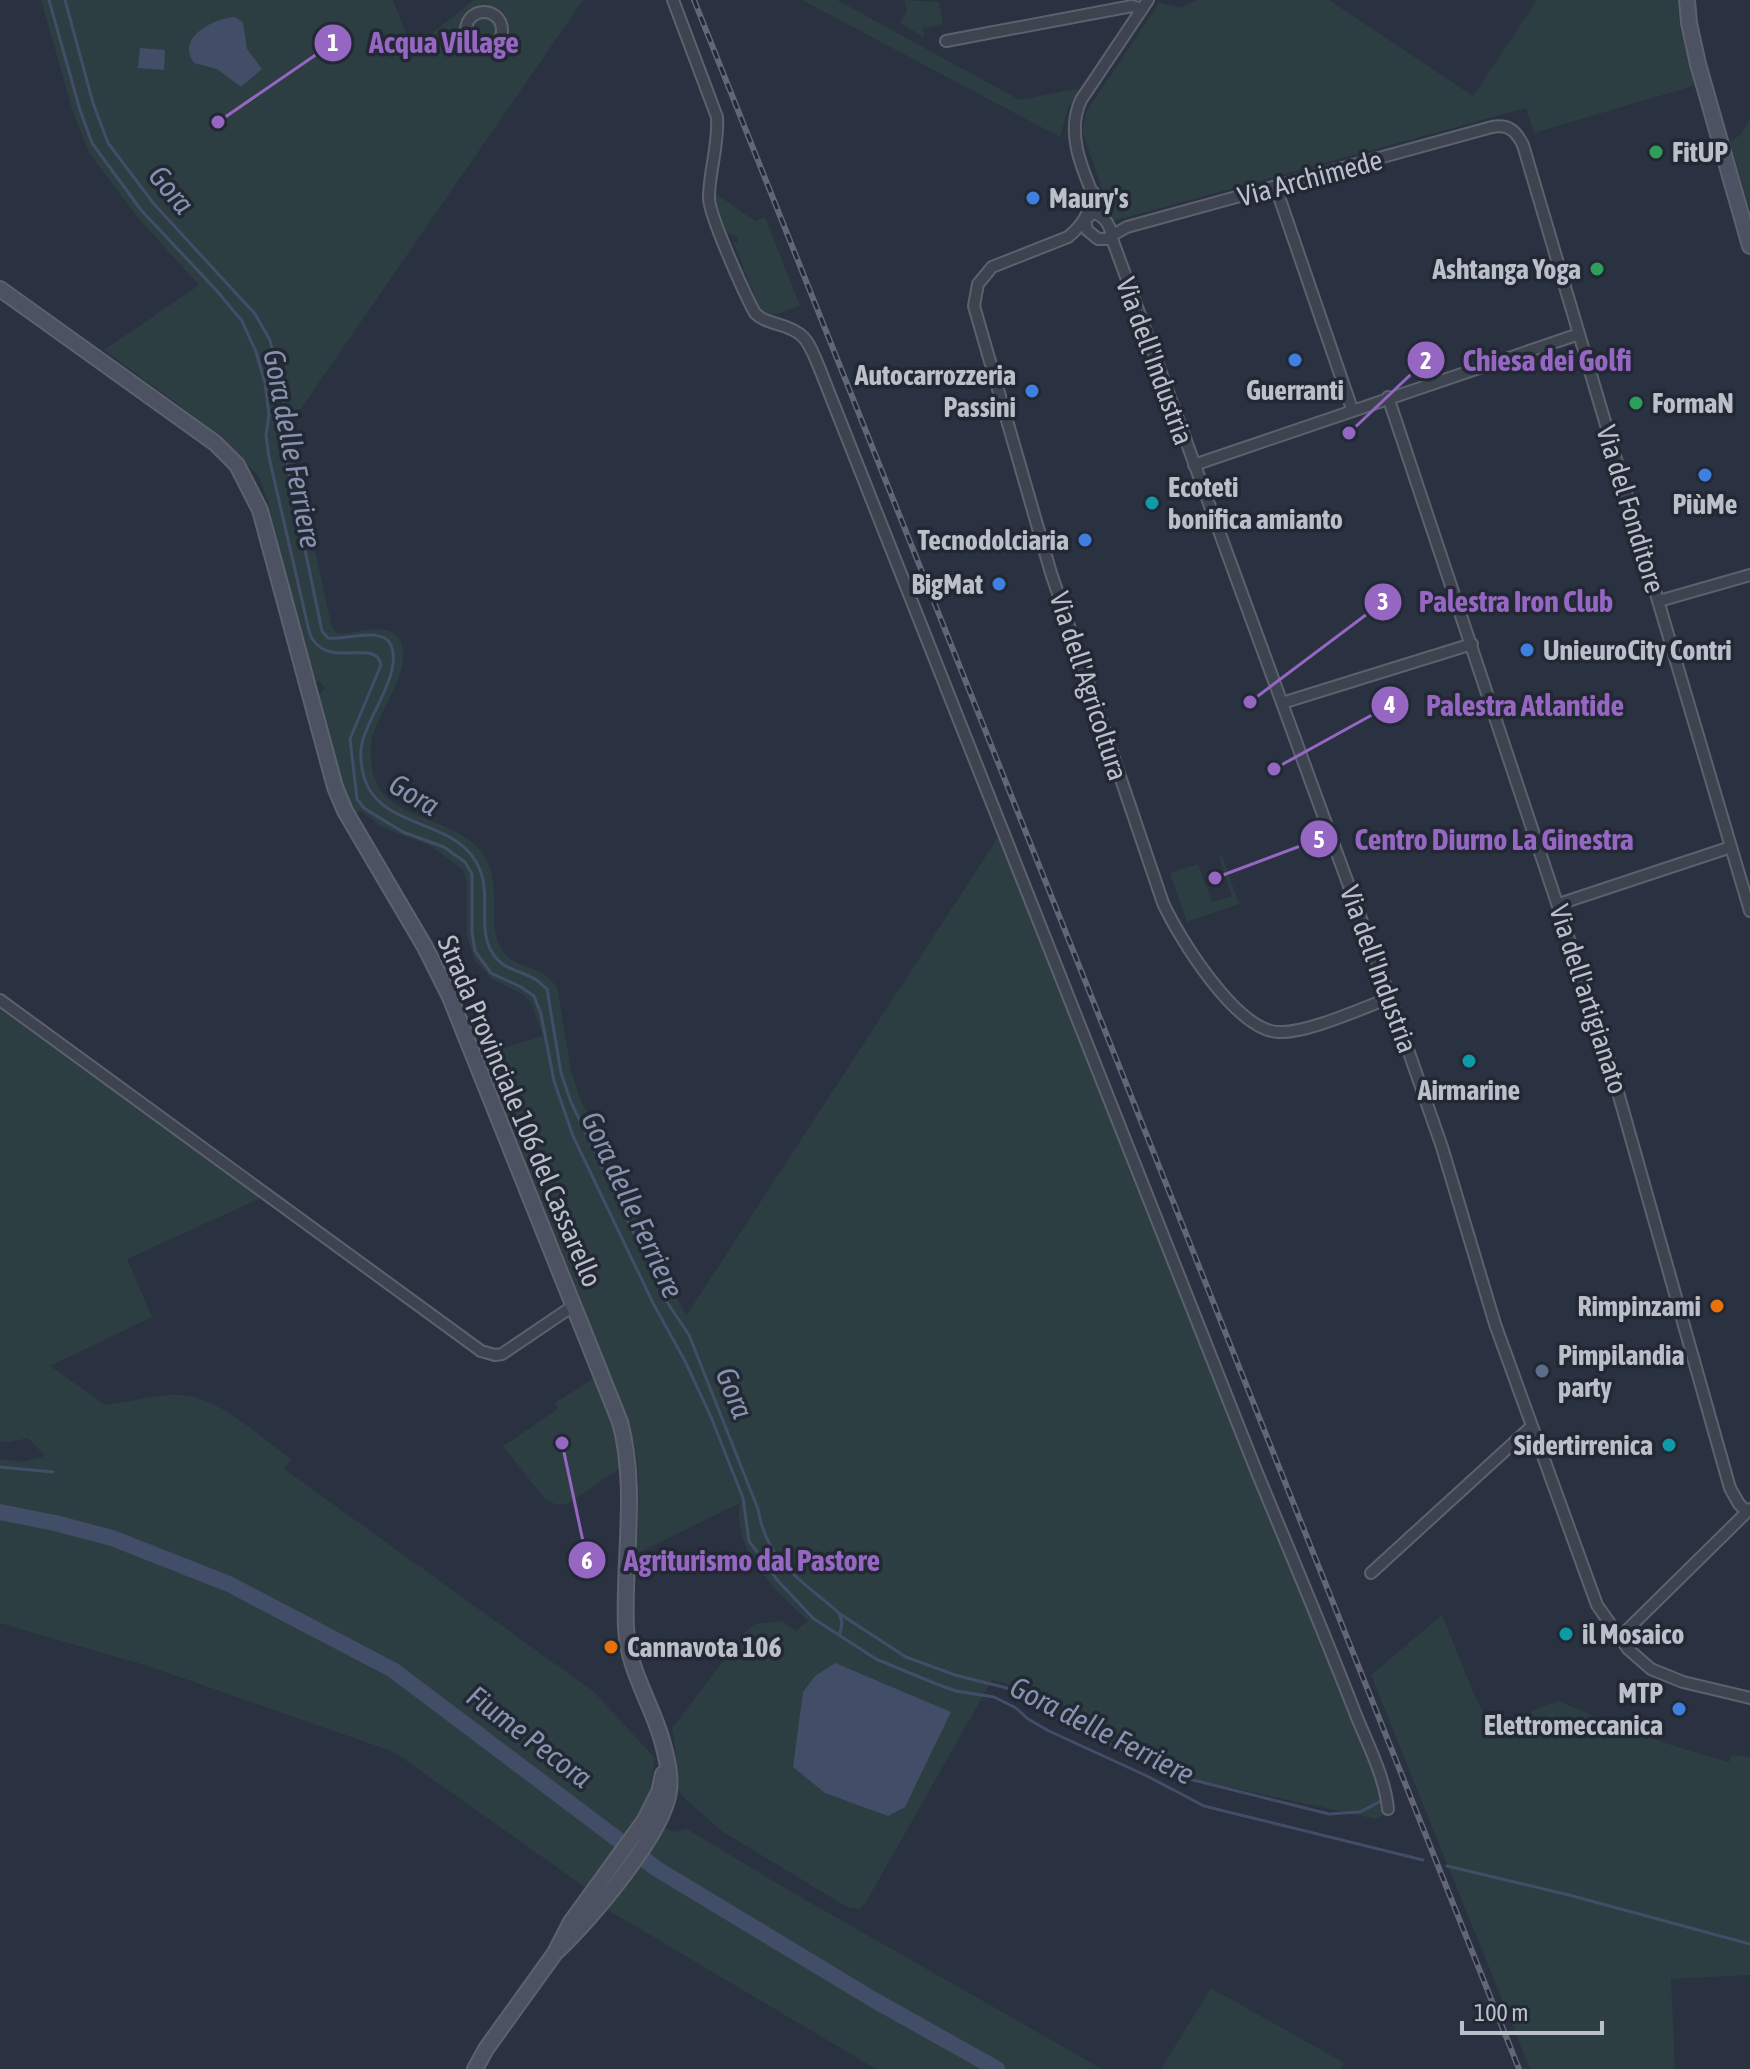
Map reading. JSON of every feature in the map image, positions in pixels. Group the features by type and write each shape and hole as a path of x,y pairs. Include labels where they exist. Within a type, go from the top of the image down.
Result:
{"street":[{"path":"673,0 717,117 718,132 709,200 717,223 755,313 766,321 799,332 809,343 1372,1755 1388,1809"},
{"path":"1687,0 1698,64 1750,246"},
{"path":"946,41 1145,4"},
{"name":"Via dell'Industria","path":"1145,4 1081,100 1075,112 1074,138 1390,998 1438,1136 1495,1324 1531,1427 1597,1605 1635,1657 1661,1674 1750,1698"},
{"name":"Via Archimede","path":"1107,226 1127,227 1492,127"},
{"name":"Via del Fonditore","path":"1492,127 1511,128 1523,145 1750,911"},
{"path":"1276,188 1352,409"},
{"path":"1085,220 1093,192"},
{"path":"1085,220 1093,213 1107,226"},
{"name":"Via dell'Industria","path":"1085,220 1087,230 1116,256"},
{"name":"Via dell'Agricoltura","path":"1085,220 1068,237 992,267 978,284 974,306 1051,573 1163,903 1191,953 1230,1001 1264,1030 1294,1031 1390,998"},
{"name":"Via dell'Agricoltura","path":"1068,237 1106,240 1107,226"},
{"name":"Strada Provinciale 106 del Cassarello","path":"0,289 215,443 237,465 250,486 267,533 335,787 345,811 443,983 624,1437 628,1469 627,1638 638,1682 666,1758 669,1789 651,1824 611,1878 580,1930 555,1953 475,2069"},
{"path":"1194,465 1579,334"},
{"name":"Via dell'artigianato","path":"1388,397 1559,904 1619,1093 1730,1488 1739,1504 1748,1511"},
{"path":"1659,601 1750,575"},
{"path":"1282,703 1472,644"},
{"path":"1559,904 1731,847"},
{"path":"0,1000 481,1351 502,1354 573,1306"},
{"path":"1371,1573 1531,1427"},
{"path":"1620,1637 1748,1511"}],"shaded area":[{"path":"41,0 393,0 412,49 474,0 583,0 302,407 291,418 292,448 332,627 337,633 388,630 400,640 403,652 398,678 371,744 372,769 378,785 400,807 462,835 486,859 494,887 498,942 509,958 543,974 557,986 571,1071 580,1099 686,1316 999,836 1273,1517 1395,1810 1376,1819 1178,1776 1053,1713 1005,1683 992,1680 866,1902 859,1909 847,1907 723,1832 682,1796 676,1784 677,1759 672,1728 747,1630 755,1624 781,1621 796,1631 808,1621 770,1583 749,1554 740,1521 740,1503 636,1554 639,1482 636,1449 581,1299 483,1054 543,1036 531,1002 524,995 492,979 475,961 467,936 467,883 463,870 431,846 382,827 361,811 354,814 333,762 317,697 325,688 319,681 312,682 269,504 259,477 221,436 104,350 199,285 138,218 89,153 72,109"},
{"path":"802,0 837,0 1020,100 1082,88 1068,108 1060,137"},
{"path":"904,0 939,2 943,24 923,28 924,37 900,23 907,11"},
{"path":"1196,0 1329,0 1473,96 1537,0 1678,0 1679,24 1693,86 1534,133 1526,108 1113,221 1082,131 1086,112 1159,3 1182,8"},
{"path":"1750,119 1750,209 1730,142 1740,135"},
{"path":"713,192 755,221 765,217 800,306 767,317 759,307 733,241 737,243 739,238 727,233"},
{"path":"1222,855 1239,904 1187,922 1170,873 1198,864 1212,902 1232,896 1219,857"},
{"path":"0,1009 261,1198 127,1259 152,1317 50,1366 105,1405 179,1395 210,1403 238,1419 291,1459 284,1469 594,1692 655,1758 647,1803 637,1818 675,1832 687,1829 1102,2069 876,2069 613,1913 582,1885 394,1752 151,1667 0,1623 0,1459 22,1462 45,1456 28,1438 0,1441"},
{"path":"594,1378 610,1417 620,1468 567,1504 555,1504 545,1499 503,1446 558,1409 555,1403"},
{"path":"1442,1615 1474,1694 1496,1738 1534,1710 1558,1701 1643,1735 1707,1756 1729,1762 1732,1755 1750,1757 1750,1975 1671,1979 1675,2069 1530,2069 1371,1675"},
{"path":"1211,1988 1344,2063 1341,2069 1161,2069"}],"water":[{"path":"234,17 243,22 247,49 262,69 241,87 217,69 194,63 190,54 193,38 199,31"},
{"path":"140,48 165,50 164,70 138,68"},
{"path":"835,1663 951,1712 905,1807 888,1816 825,1793 793,1767 803,1692 815,1676"}],"waterway":[{"name":"Gora delle Ferriere","path":"49,0 92,143 141,210 242,321 256,352 265,383 269,415 266,435 269,457 312,638 321,648 331,652 371,654 377,657 381,665 350,739 357,799 364,808 403,832 444,847 465,862 472,874 475,951 491,973 534,996 541,1014 554,1081 573,1136 711,1417 743,1498 749,1541 778,1581 814,1619 876,1659 956,1691 994,1697 1049,1731 1204,1806 1423,1860"},
{"name":"Gora","path":"65,0 93,103 108,143 154,204 255,314 270,340 284,404 284,449 322,631 328,638 380,636 391,645 393,656 389,681 361,746 362,769 369,789 379,802 392,811 453,839 477,862 482,876 485,933 489,946 500,962 535,979 547,989 561,1073 571,1102 667,1302 689,1335 769,1544 788,1569 839,1613 842,1622 840,1634"},
{"path":"0,1467 53,1472"},
{"name":"Fiume Pecora","path":"0,1512 112,1538 229,1584 393,1670 657,1869 874,2000 997,2069"},
{"path":"840,1614 906,1657 955,1675 1007,1688 1048,1714 1173,1775 1329,1814 1360,1812 1381,1801"},
{"name":"Gora delle Ferriere","path":"1447,1866 1750,1944"}],"railway":[{"path":"694,0 1519,2069"}],"place":[{"name":"Acqua Village","path":"218,122"},
{"name":"FitUP","path":"1656,152"},
{"name":"Maury's","path":"1033,198"},
{"name":"Ashtanga Yoga","path":"1597,269"},
{"name":"Guerranti","path":"1295,360"},
{"name":"Autocarrozzeria Passini","path":"1032,391"},
{"name":"FormaN","path":"1636,403"},
{"name":"Chiesa dei Golfi","path":"1349,433"},
{"name":"PiùMe","path":"1705,475"},
{"name":"Ecoteti bonifica amianto","path":"1152,503"},
{"name":"Tecnodolciaria","path":"1085,540"},
{"name":"BigMat","path":"999,584"},
{"name":"UnieuroCity Contri","path":"1527,650"},
{"name":"Palestra Iron Club","path":"1250,702"},
{"name":"Palestra Atlantide","path":"1274,769"},
{"name":"Centro Diurno La Ginestra","path":"1215,878"},
{"name":"Airmarine","path":"1469,1061"},
{"name":"Rimpinzami","path":"1717,1306"},
{"name":"Pimpilandia party","path":"1542,1371"},
{"name":"Agriturismo dal Pastore","path":"562,1443"},
{"name":"Sidertirrenica","path":"1669,1445"},
{"name":"il Mosaico","path":"1566,1634"},
{"name":"Cannavota 106","path":"611,1647"},
{"name":"MTP Elettromeccanica","path":"1679,1709"}]}
